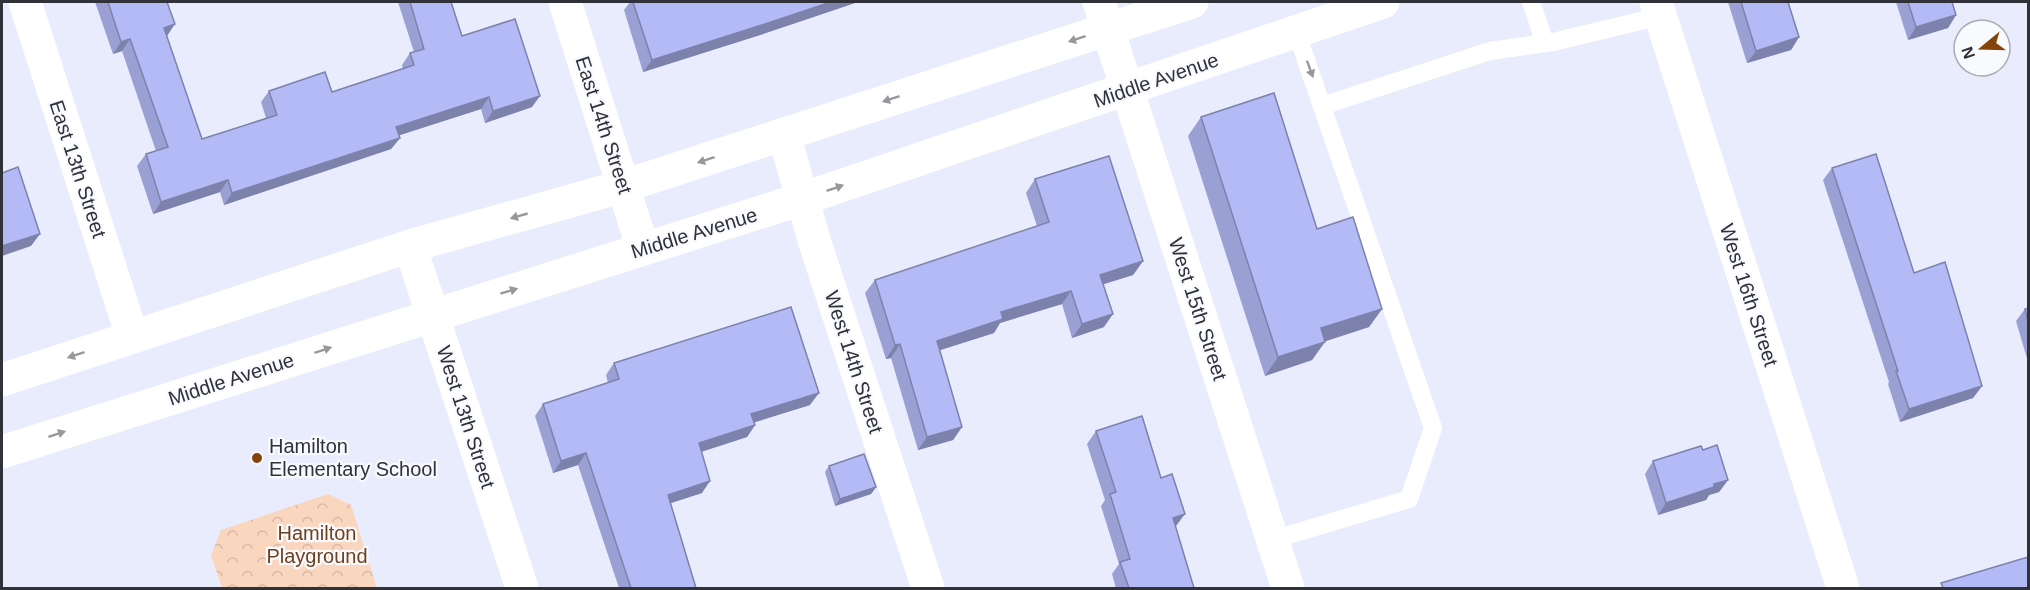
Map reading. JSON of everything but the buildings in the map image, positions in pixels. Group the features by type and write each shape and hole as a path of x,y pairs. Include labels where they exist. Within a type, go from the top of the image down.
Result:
{"main road":[{"name":"East 13th Street","path":"25,2 132,336"},
{"name":"East 14th Street","path":"565,2 643,249"},
{"path":"2,380 410,246 624,186 784,135 1104,15 1192,2"},
{"name":"Middle Avenue","path":"2,452 802,199 1383,2"},
{"name":"West 16th Street","path":"1658,9 1843,588"},
{"name":"West 15th Street","path":"1104,15 1288,588"},
{"name":"West 14th Street","path":"784,135 819,254 928,588"},
{"name":"West 13th Street","path":"410,246 522,588"}],"lane":[{"path":"1531,2 1545,43"},
{"path":"1322,106 1490,51 1545,43 1658,9"},
{"path":"1272,540 1409,500 1433,428 1296,31"}],"green space":[{"name":"Hamilton Playground","path":"328,494 351,505 377,588 222,588 211,555 221,530"}],"place":[{"name":"Hamilton Elementary School","path":"257,458"}]}
